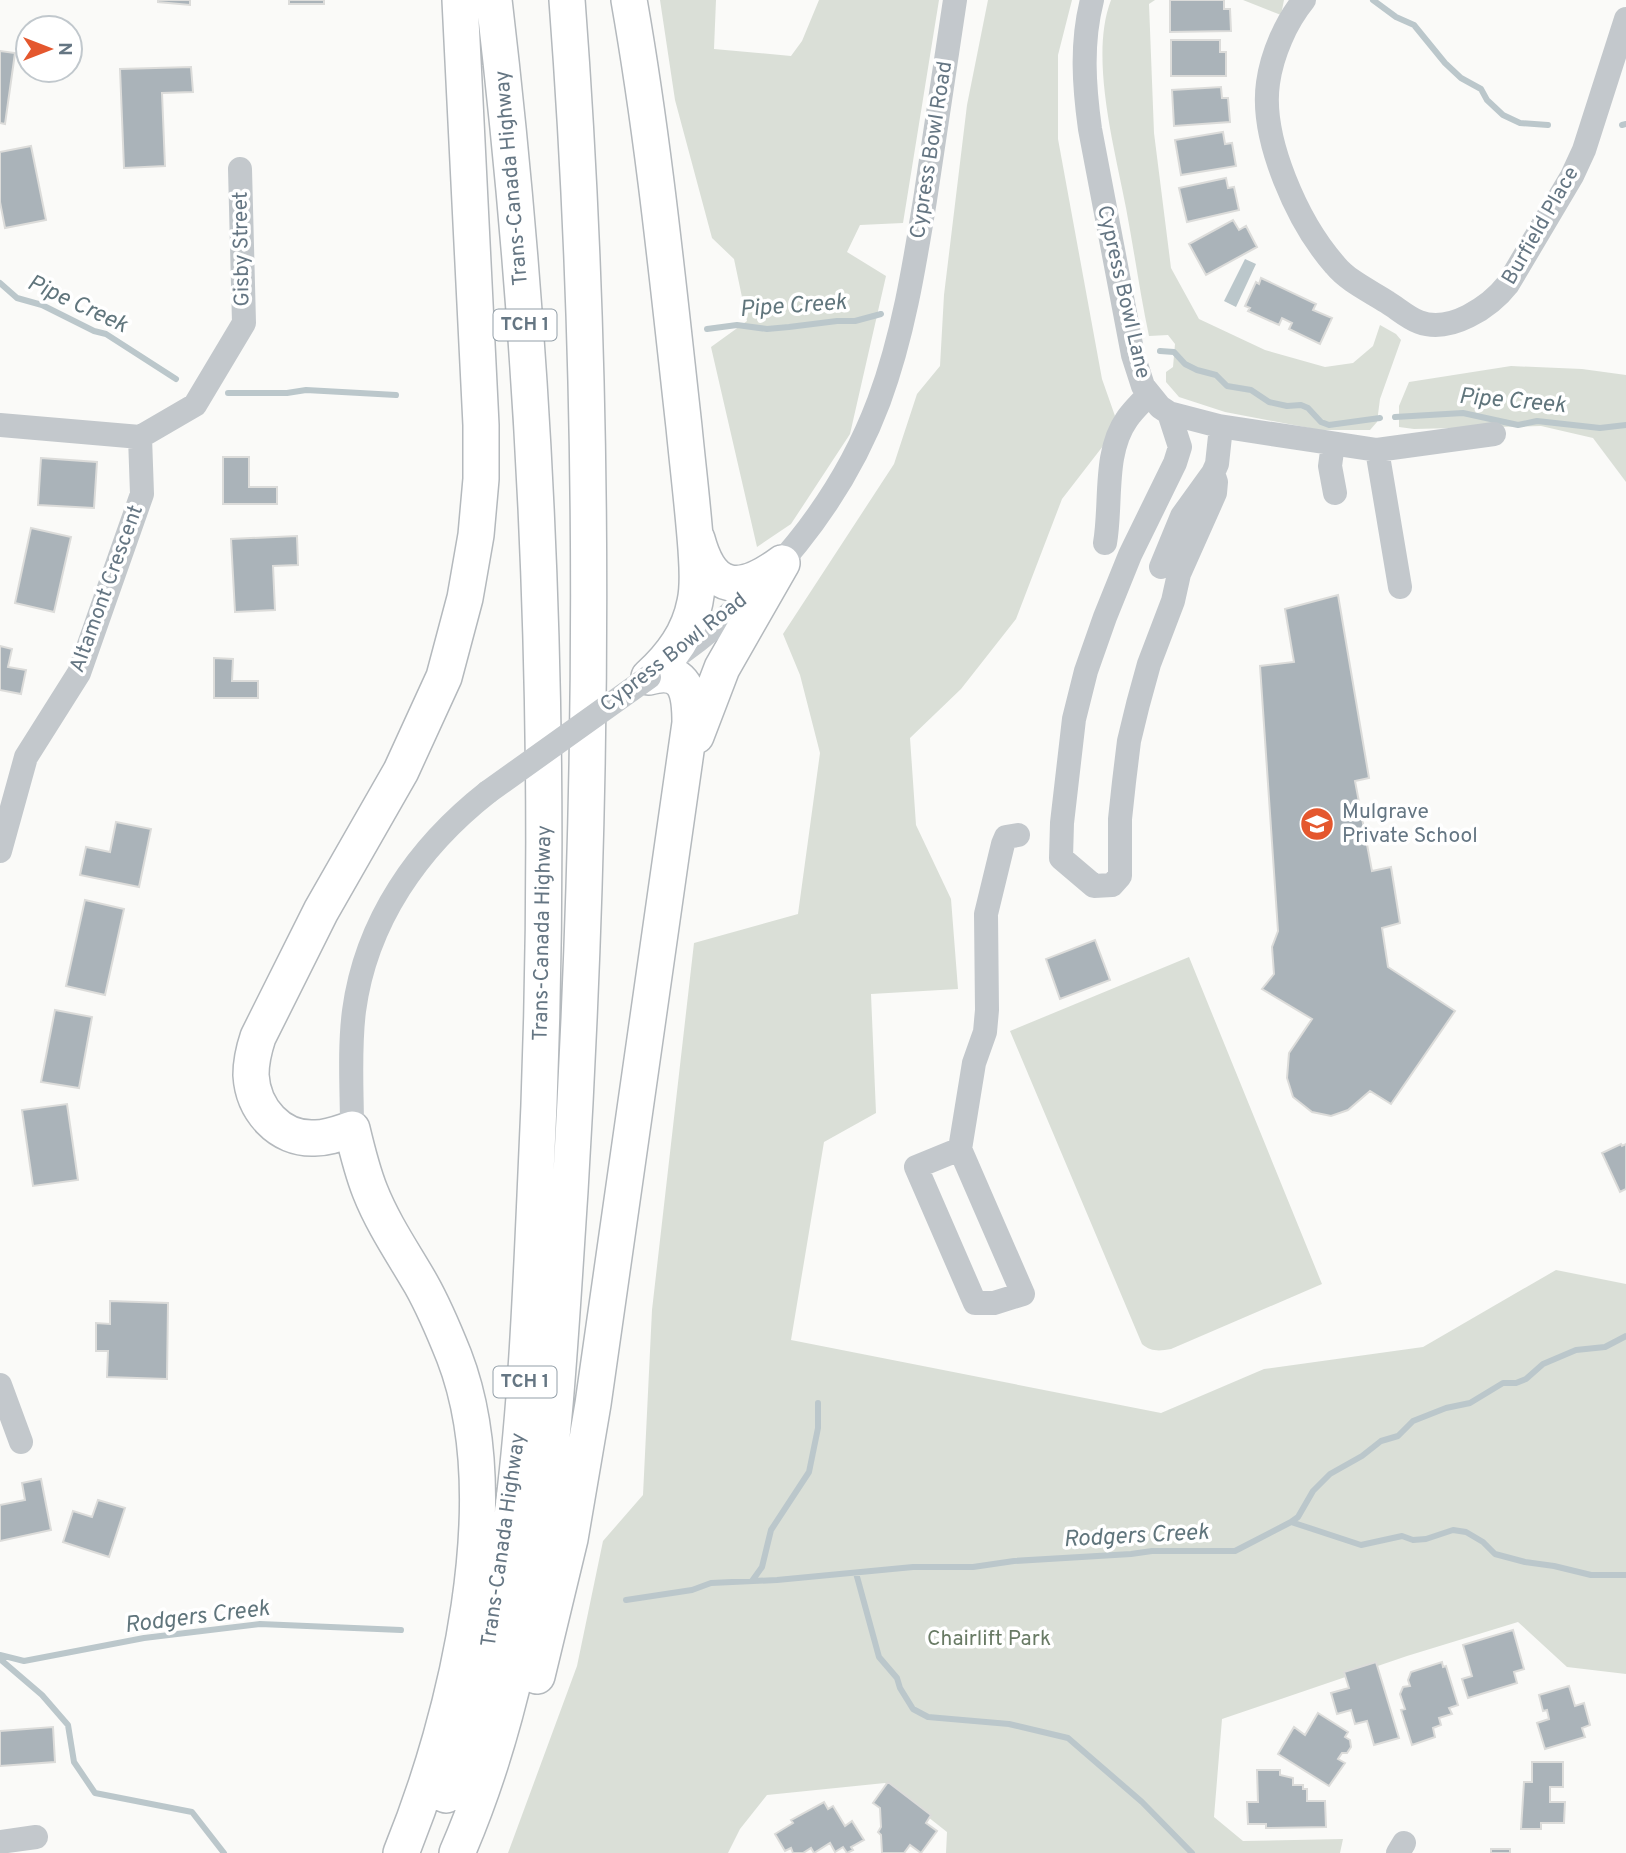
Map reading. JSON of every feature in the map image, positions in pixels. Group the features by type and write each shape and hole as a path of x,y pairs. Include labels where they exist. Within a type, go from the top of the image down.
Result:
{"highway":[{"path":"401,1853 432,1764 460,1653 475,1557 478,1477 475,1438 468,1401 440,1322 369,1189 352,1129 316,1138 299,1137 285,1132 271,1122 261,1108 254,1093 251,1075 258,1037 321,911 401,771 444,677 466,598 476,536 481,479 481,425 460,0"},
{"name":"Trans-Canada Highway","path":"422,1853 456,1770 472,1716 499,1595 522,1419 538,1142 545,897 541,638 523,297 494,0"},
{"name":"Trans-Canada Highway","path":"457,1853 484,1783 501,1727 517,1666 540,1541 559,1344 572,1144 584,884 589,652 582,295 567,0"},
{"path":"629,0 655,169 695,532 698,584 691,620 673,653 649,677"},
{"path":"695,532 709,566 725,582 736,585 748,583 759,579 782,563"},
{"path":"679,789 701,720 722,668 782,563"},
{"path":"464,1853 498,1785 522,1726 540,1665 570,1539 605,1320 690,723 687,691 679,678 660,673 649,677"}],"street":[{"name":"Cypress Bowl Road","path":"352,1129 351,1051 355,1010 363,971 376,933 396,893 418,859 440,833 488,792 649,677 716,625 782,563 817,518 844,475 878,402 892,363 913,278 955,0"},
{"name":"Cypress Bowl Lane","path":"1092,0 1085,39 1086,96 1090,129 1137,373 1149,394 1169,413 1221,427 1377,450 1494,434"},
{"name":"Burfield Place","path":"1304,0 1282,36 1268,83 1268,118 1291,196 1335,267 1419,322 1430,323 1454,321 1478,312 1499,296 1508,285 1572,176 1584,150 1626,19"},
{"name":"Gisby Street","path":"140,437 195,405 244,323 240,169"},
{"path":"1105,542 1114,448 1119,431 1127,417 1149,394"},
{"path":"1169,413 1180,446 1175,463 1129,555 1086,671 1074,719 1062,823 1061,858 1094,886 1112,885 1120,876 1120,819 1129,741 1149,664 1173,601 1179,574 1215,493 1213,473"},
{"path":"0,425 140,437"},
{"path":"1175,463 1174,500 1154,563 1182,516 1213,473 1221,427"},
{"name":"Altamont Crescent","path":"0,851 26,757 79,673 142,494 140,437"},
{"path":"1333,443 1330,466 1335,494"},
{"path":"1377,450 1400,587"},
{"path":"960,1149 916,1167 975,1303 1012,1299 1023,1294 960,1149 974,1063 985,1032 986,914 1006,836 1018,835"},
{"path":"0,1385 21,1442"},
{"path":"0,1842 36,1837"}],"green space":[{"path":"660,0 716,0 714,49 791,56 802,41 819,0 939,0 903,223 860,225 847,252 886,276 850,434 791,524 757,547 711,347 747,321 734,259 712,238 675,100"},
{"name":"Chairlift Park","path":"988,0 1072,0 1058,55 1058,139 1102,379 1115,416 1103,446 1062,499 1016,619 961,689 910,738 916,825 951,899 958,989 871,994 876,1113 824,1142 791,1340 1161,1413 1264,1369 1423,1347 1556,1270 1626,1284 1626,1674 1567,1667 1518,1622 1407,1656 1222,1719 1214,1817 1243,1841 1343,1839 1340,1853 946,1853 947,1832 885,1783 767,1795 740,1829 728,1853 508,1853 577,1666 603,1541 643,1495 652,1310 694,943 798,914 820,753 800,675 783,634 894,464 917,394 940,366 944,295 967,105"},
{"path":"1111,0 1155,0 1149,4 1154,133 1171,268 1199,319 1265,350 1325,367 1353,363 1373,346 1380,325 1396,334 1401,340 1380,399 1377,422 1370,430 1320,430 1225,412 1179,397 1166,382 1166,372 1173,367 1175,344 1168,335 1149,336 1106,103 1103,48 1105,23"},
{"path":"1243,0 1284,0 1281,15"},
{"path":"1511,366 1582,369 1626,375 1626,482 1593,438 1541,426 1414,429 1399,427 1399,406 1409,382"},
{"path":"1189,957 1322,1284 1171,1349 1156,1350 1142,1344 1010,1031"}],"shaded area":[{"path":"1245,259 1256,264 1236,307 1224,301"}],"building":[{"path":"190,0 190,5 158,2"},
{"path":"289,0 324,0 324,4 289,4"},
{"path":"1170,0 1224,0 1224,9 1230,9 1231,31 1170,32"},
{"path":"1171,40 1220,40 1220,52 1226,52 1226,76 1171,76"},
{"path":"0,51 14,53 14,60 5,124 0,123"},
{"path":"191,67 193,92 162,93 165,166 124,168 120,69"},
{"path":"1221,87 1222,98 1228,98 1230,122 1174,126 1172,90"},
{"path":"1223,132 1225,144 1232,143 1236,166 1181,175 1175,140"},
{"path":"31,146 46,220 5,228 0,202 0,152"},
{"path":"1226,178 1228,188 1234,187 1239,210 1187,222 1179,188"},
{"path":"1233,220 1239,230 1246,226 1257,247 1206,275 1189,244"},
{"path":"1261,278 1316,304 1313,310 1332,318 1320,344 1289,329 1292,323 1282,318 1279,325 1248,311 1250,308 1245,306 1256,282 1259,284"},
{"path":"223,457 249,457 249,487 277,487 277,504 223,504"},
{"path":"41,458 97,462 94,508 38,505"},
{"path":"31,528 71,537 54,612 15,603"},
{"path":"297,536 298,565 273,566 275,610 235,612 231,539"},
{"name":"Mulgrave Private School","path":"1338,595 1369,778 1355,781 1372,871 1391,867 1400,923 1382,928 1388,967 1455,1011 1391,1104 1370,1091 1348,1110 1331,1116 1312,1112 1293,1097 1287,1078 1289,1053 1312,1019 1262,989 1274,974 1272,947 1278,931 1260,666 1294,662 1285,609"},
{"path":"0,646 12,649 8,667 26,670 21,694 0,690"},
{"path":"214,658 233,659 232,681 258,681 258,698 214,698"},
{"path":"116,822 151,829 139,887 80,875 86,847 110,852"},
{"path":"85,900 124,909 105,995 66,986"},
{"path":"1095,940 1110,980 1060,999 1046,959"},
{"path":"55,1010 92,1017 79,1088 41,1082"},
{"path":"67,1104 78,1180 33,1186 22,1110"},
{"path":"1626,1144 1626,1189 1620,1192 1602,1153"},
{"path":"110,1301 168,1303 167,1379 107,1377 108,1351 96,1351 96,1323 110,1324"},
{"path":"41,1479 51,1530 0,1541 0,1505 25,1500 22,1483"},
{"path":"98,1500 125,1508 109,1557 63,1542 73,1511 92,1517"},
{"path":"1513,1630 1524,1669 1514,1672 1517,1683 1468,1698 1462,1679 1472,1676 1463,1645"},
{"path":"1376,1662 1399,1738 1374,1745 1367,1721 1355,1724 1351,1710 1337,1714 1331,1693 1349,1688 1344,1672"},
{"path":"1442,1662 1443,1667 1446,1666 1458,1705 1449,1708 1452,1714 1439,1718 1441,1725 1433,1728 1435,1737 1412,1745 1401,1710 1405,1709 1400,1694 1403,1687 1410,1686 1408,1680 1411,1672"},
{"path":"1569,1686 1575,1706 1584,1703 1590,1725 1582,1728 1585,1737 1545,1749 1537,1723 1549,1719 1547,1710 1543,1711 1539,1695"},
{"path":"1318,1713 1348,1732 1345,1737 1350,1740 1351,1747 1338,1759 1345,1763 1329,1786 1278,1754 1294,1727 1305,1735"},
{"path":"53,1727 55,1762 0,1766 0,1731"},
{"path":"1532,1762 1563,1762 1563,1787 1550,1787 1550,1802 1565,1802 1564,1823 1541,1823 1541,1829 1521,1829 1524,1782 1532,1782"},
{"path":"1257,1770 1280,1770 1280,1775 1293,1778 1293,1785 1303,1785 1303,1789 1307,1789 1307,1801 1325,1801 1326,1827 1266,1828 1266,1824 1248,1824 1247,1802 1258,1802"},
{"path":"888,1782 931,1815 926,1823 937,1831 921,1853 910,1845 904,1853 882,1853 881,1835 878,1832 881,1827 880,1808 873,1803"},
{"path":"824,1802 828,1809 833,1806 845,1826 852,1821 864,1840 851,1847 853,1850 847,1853 843,1847 835,1852 830,1843 814,1853 811,1848 803,1853 793,1853 791,1848 785,1851 775,1834 793,1823 791,1820"},
{"path":"1491,1849 1510,1849 1510,1853 1491,1853"}],"waterway":[{"name":"Pipe Creek","path":"1373,0 1396,17 1414,25 1445,63 1461,78 1481,89 1487,100 1503,115 1520,123 1548,125"},
{"name":"Pipe Creek","path":"1622,125 1626,124"},
{"name":"Pipe Creek","path":"0,283 17,298 42,305 94,331 106,334 176,379"},
{"name":"Pipe Creek","path":"707,329 737,325 767,329 855,321 881,314"},
{"name":"Pipe Creek","path":"1160,351 1174,352 1185,364 1216,375 1227,386 1251,390 1269,402 1308,408 1321,422 1329,425 1380,418"},
{"name":"Pipe Creek","path":"228,393 287,393 306,390 396,395"},
{"name":"Pipe Creek","path":"1395,417 1463,413 1518,425 1537,421 1600,428 1626,425"},
{"path":"1291,1522 1298,1517 1313,1491 1330,1474 1362,1456 1381,1441 1398,1436 1413,1421 1446,1408 1470,1403 1503,1383 1516,1383 1526,1379 1543,1364 1576,1350 1605,1347 1626,1336"},
{"path":"752,1581 762,1567 771,1530 809,1472 818,1428 818,1403"},
{"name":"Rodgers Creek","path":"626,1600 692,1590 711,1583 777,1580 913,1567 973,1567 1014,1561 1152,1551 1235,1551 1291,1522 1361,1545 1402,1536 1413,1540 1426,1539 1453,1530 1466,1532 1483,1542 1495,1554 1591,1575 1626,1575"},
{"path":"856,1573 879,1657 897,1678 913,1709 928,1717 1009,1724 1068,1738 1142,1802 1192,1853"},
{"name":"Rodgers Creek","path":"0,1655 24,1661 144,1638 260,1624 401,1630"},
{"name":"Rodgers Creek","path":"0,1659 42,1695 68,1725 74,1762 95,1793 192,1812 224,1853"}],"place":[{"name":"Mulgrave Private School","path":"1317,824"}]}
